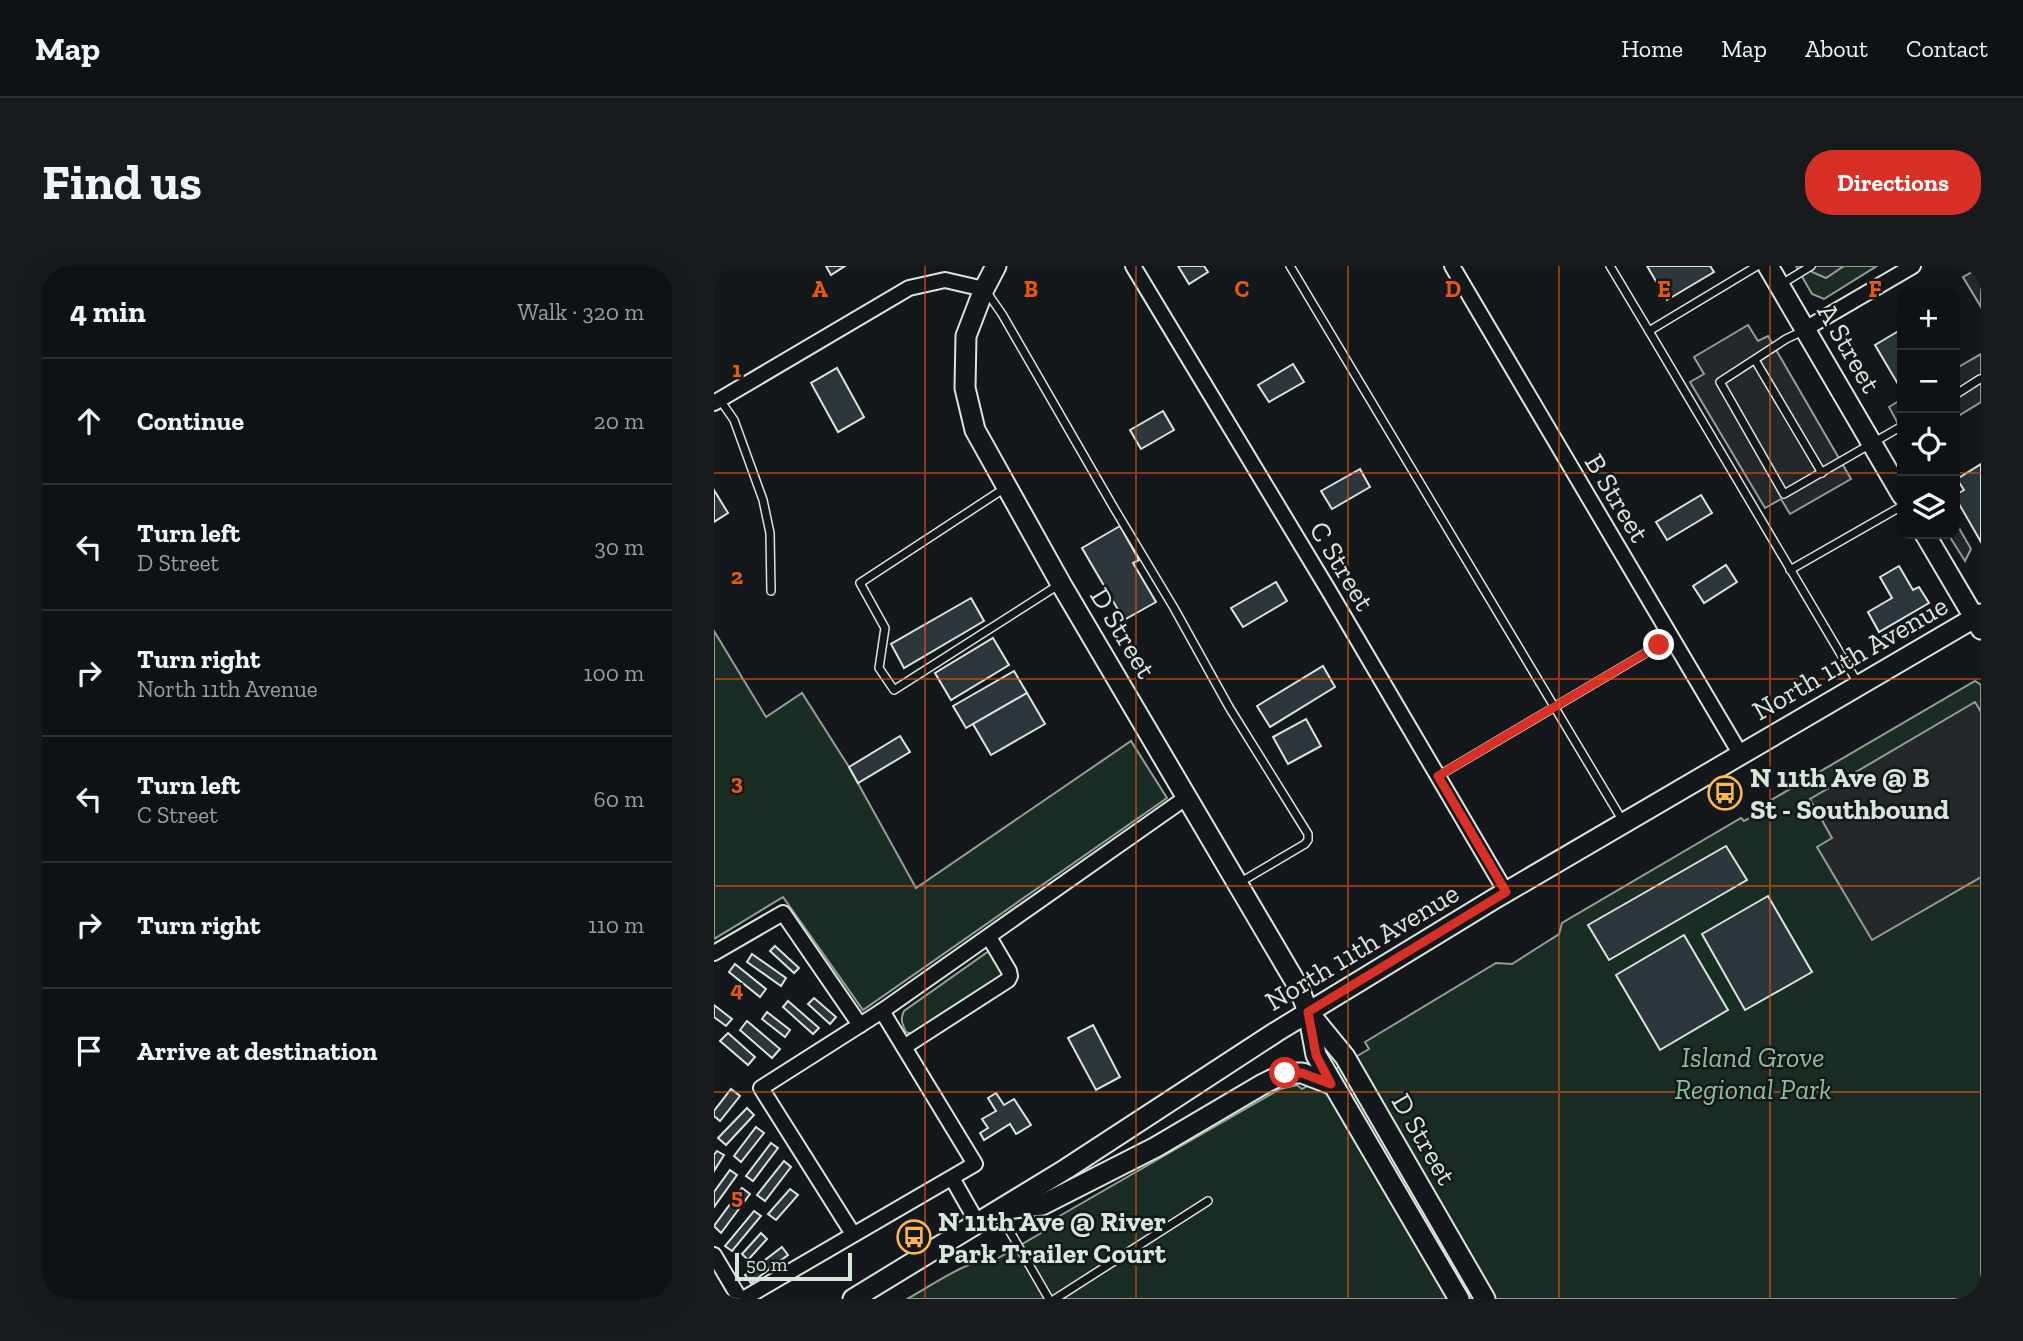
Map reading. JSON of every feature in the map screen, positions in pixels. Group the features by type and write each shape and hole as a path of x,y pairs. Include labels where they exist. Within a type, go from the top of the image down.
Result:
{"street":[{"name":"D Street","path":"996,266 966,336 965,388 975,430 1061,584 1299,988 1308,1012 1316,1055 1459,1299"},
{"name":"C Street","path":"1133,266 1506,892"},
{"name":"B Street","path":"1452,266 1741,755"},
{"name":"A Street","path":"1768,266 1897,486"},
{"path":"1805,329 1913,266"},
{"path":"717,401 909,288 945,280 984,289"},
{"path":"1928,539 1979,620"},
{"name":"North 11th Avenue","path":"853,1299 1066,1170 1308,1012 1506,892 1859,686 1979,620"},
{"path":"853,1234 761,1087 882,1011 1187,797"},
{"path":"714,953 783,913 860,1025"},
{"path":"904,1047 1008,980 1009,971 989,937"},
{"path":"714,1255 742,1299 975,1164 882,1011"},
{"name":"D Street","path":"1308,1012 1345,1057 1485,1299"},
{"path":"998,1210 1042,1205 1156,1147 1285,1073 1302,1073 1331,1084"},
{"path":"951,1178 977,1222"}],"lane":[{"path":"1290,266 1625,824"},
{"path":"1610,266 1859,686"},
{"path":"1648,331 1757,266"},
{"path":"1779,285 1811,266"},
{"path":"984,289 1002,314 1229,707 1308,834 1305,844 1238,884"},
{"path":"1805,329 1720,382 1784,494 1897,429"},
{"path":"1755,360 1822,473"},
{"path":"1960,392 1980,379"},
{"path":"717,401 734,420 763,500 770,533 771,591"},
{"path":"1006,487 860,583 885,628 879,668 894,690 1061,584"},
{"path":"1790,569 1897,509"},
{"path":"1438,776 1671,638"},
{"path":"998,1210 1052,1299 1208,1201"}],"green space":[{"path":"1796,266 1877,266 1824,299 1812,294"},
{"path":"714,631 766,717 802,693 849,767 916,888 1131,741 1167,798 863,1010 783,897 714,939"},
{"name":"Island Grove Regional Park","path":"1975,681 1981,685 1981,1299 907,1299 964,1267 976,1262 995,1260 1041,1233 1049,1222 1280,1089 1297,1085 1302,1089 1369,1049 1365,1042 1496,963 1512,964 1559,934 1562,923 1741,818 1744,821 1756,814 1754,810"},
{"path":"989,951 1002,970 1002,976 914,1035 906,1032 902,1022 904,1011"}],"shaded area":[{"path":"1808,266 1844,266 1826,278 1812,272"},
{"path":"1981,267 1981,307 1963,277"},
{"path":"1748,325 1758,341 1768,336 1851,479 1790,514 1781,499 1765,508 1690,382 1704,374 1694,357"},
{"path":"1981,354 1981,402 1960,415 1960,413 1960,366"},
{"path":"1897,402 1897,422 1889,407"},
{"path":"1960,530 1971,549 1965,561 1951,539 1960,539"},
{"path":"1975,702 1981,712 1981,877 1872,940 1817,847 1832,838 1810,799"}],"building":[{"path":"826,266 845,266 831,275"},
{"path":"1178,266 1204,266 1208,272 1189,284"},
{"path":"1647,266 1710,266 1714,272 1667,300"},
{"path":"1897,332 1897,382 1875,345"},
{"path":"1293,364 1304,382 1269,402 1258,385"},
{"path":"837,368 864,417 838,432 811,383"},
{"path":"1163,411 1174,430 1141,449 1130,430"},
{"path":"1981,464 1981,542 1960,506 1960,492 1964,490 1960,477"},
{"path":"1360,469 1370,487 1332,509 1321,491"},
{"path":"714,490 728,513 714,522"},
{"path":"1701,495 1712,513 1667,540 1656,522"},
{"path":"1120,526 1139,560 1133,563 1156,602 1124,620 1082,548"},
{"path":"1726,565 1737,582 1704,603 1693,586"},
{"path":"1899,566 1913,590 1919,587 1929,603 1879,632 1868,612 1892,598 1880,577"},
{"path":"1276,582 1287,601 1243,627 1231,608"},
{"path":"971,598 984,621 904,668 891,644"},
{"path":"993,638 1009,665 951,700 935,673"},
{"path":"1323,666 1335,687 1270,727 1257,706"},
{"path":"1014,671 1027,693 966,728 953,706"},
{"path":"1027,693 1045,724 991,755 973,724"},
{"path":"1306,719 1321,746 1288,764 1273,737"},
{"path":"900,736 910,752 858,783 849,767"},
{"path":"1726,846 1747,880 1609,960 1588,925"},
{"path":"1768,896 1812,972 1745,1010 1702,934"},
{"path":"1684,935 1728,1010 1660,1050 1616,975"},
{"path":"775,946 799,968 794,973 770,951"},
{"path":"752,954 786,978 781,986 747,962"},
{"path":"735,964 766,989 760,997 729,972"},
{"path":"814,998 836,1017 830,1024 808,1004"},
{"path":"788,1001 819,1028 813,1034 783,1007"},
{"path":"714,1005 732,1019 726,1026 714,1017"},
{"path":"767,1012 790,1030 785,1037 762,1019"},
{"path":"747,1021 780,1049 772,1058 740,1030"},
{"path":"1093,1025 1120,1077 1096,1090 1068,1038"},
{"path":"728,1033 755,1057 748,1065 720,1041"},
{"path":"731,1089 740,1096 720,1121 714,1116 714,1111"},
{"path":"996,1093 1004,1105 1014,1099 1031,1125 1016,1134 1010,1124 984,1140 980,1133 988,1128 982,1119 996,1111 988,1098"},
{"path":"747,1108 754,1115 726,1145 718,1138"},
{"path":"756,1127 764,1133 741,1162 734,1156"},
{"path":"771,1143 778,1148 753,1181 746,1176"},
{"path":"717,1151 724,1155 714,1171 714,1155"},
{"path":"784,1161 791,1167 765,1201 757,1195"},
{"path":"730,1170 737,1175 714,1207 714,1192"},
{"path":"742,1188 750,1194 721,1233 714,1226"},
{"path":"790,1189 798,1195 776,1220 768,1214"},
{"path":"754,1211 761,1216 732,1251 725,1246"},
{"path":"761,1233 767,1239 748,1260 742,1254"},
{"path":"782,1247 788,1255 751,1283 745,1275"}],"place":[{"name":"N 11th Ave @ B St - Southbound","path":"1725,793"},
{"name":"N 11th Ave @ River Park Trailer Court","path":"914,1237"}],"route":[{"path":"1285,1073 1302,1073 1331,1084 1316,1055 1308,1012 1506,892 1438,776 1659,645"}]}
